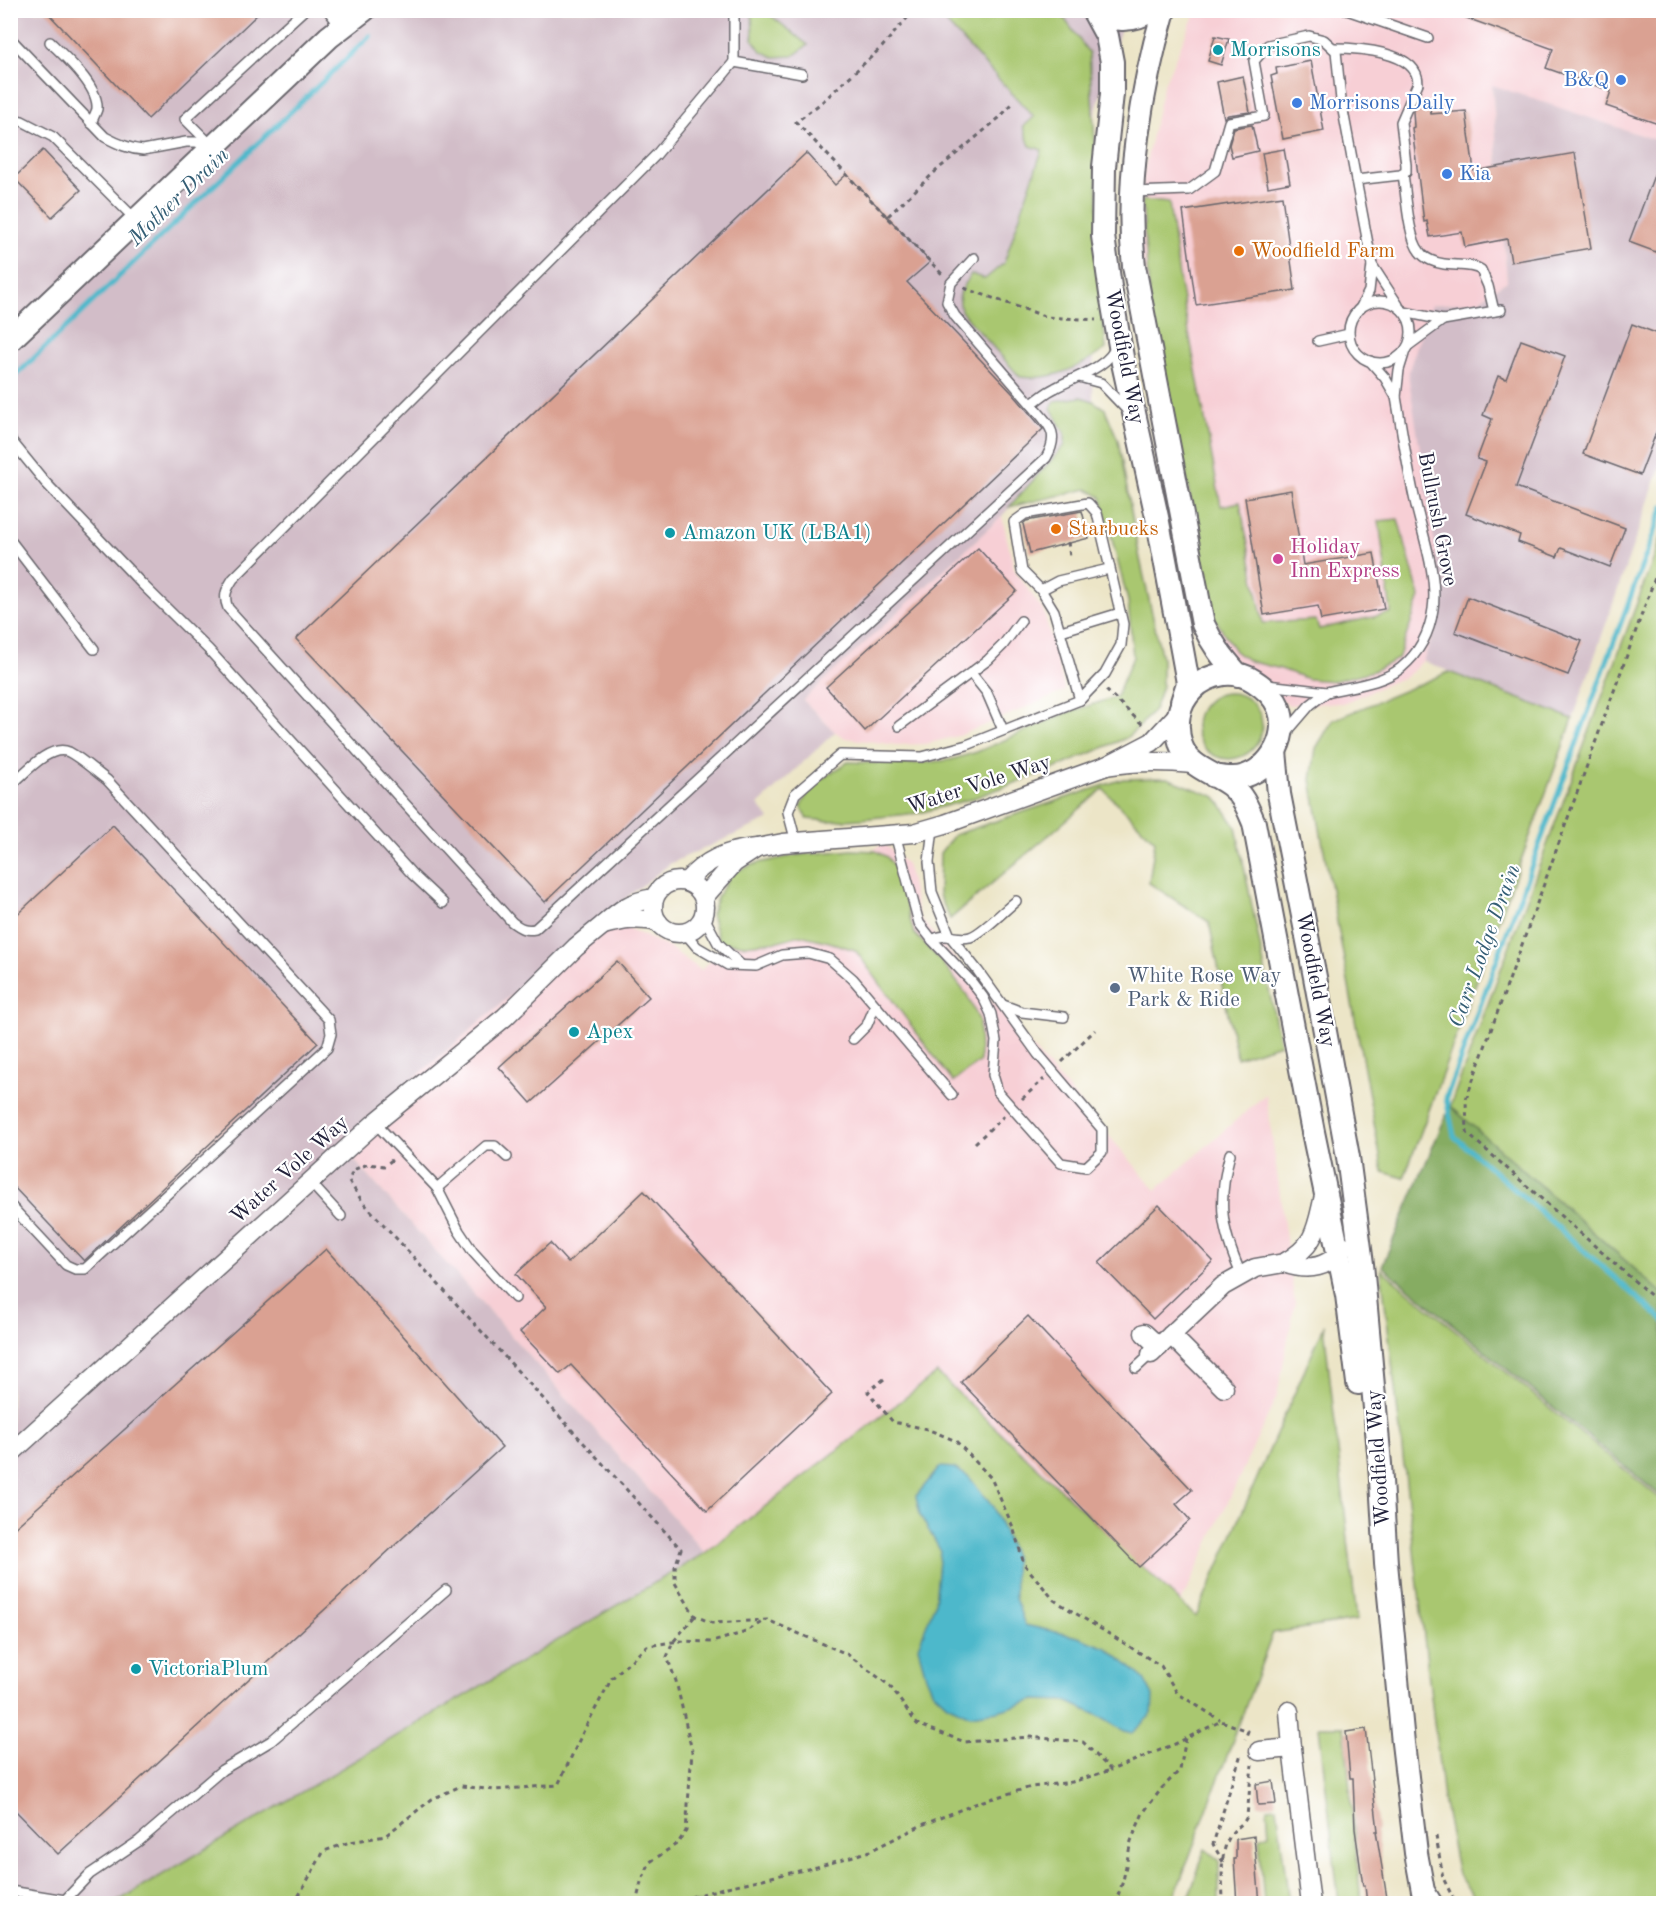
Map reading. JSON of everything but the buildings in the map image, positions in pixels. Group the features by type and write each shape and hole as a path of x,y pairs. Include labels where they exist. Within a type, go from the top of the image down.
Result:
{"street":[{"path":"10,340 330,37 364,10"},
{"path":"1093,11 1110,18 1127,19 1143,16 1151,10"},
{"name":"Woodfield Way","path":"1164,10 1148,70 1133,169 1131,236 1134,266 1203,624 1216,649 1238,675"},
{"name":"Woodfield Way","path":"1093,11 1107,36 1112,62 1112,94 1104,167 1103,236 1117,326 1157,517 1188,683 1180,708"},
{"path":"1238,675 1246,676 1267,689 1278,707 1281,731 1277,746 1266,764 1255,772 1234,778 1214,776 1193,764 1182,748 1177,730 1180,708 1196,686 1214,676 1238,675"},
{"name":"Water Vole Way","path":"687,881 707,863 724,853 783,843 914,833 933,828 1106,766 1152,742 1180,708"},
{"name":"Woodfield Way","path":"1277,746 1279,794 1348,1157 1362,1264 1403,1743 1416,1853 1423,1891 1431,1904"},
{"name":"Water Vole Way","path":"1106,766 1158,761 1193,764"},
{"name":"Woodfield Way","path":"1214,776 1230,785 1245,801 1254,823 1347,1295 1369,1466 1386,1563"},
{"name":"Water Vole Way","path":"704,897 734,862 757,848"},
{"path":"687,881 704,897 705,916 693,930 685,933 669,932 658,922 654,914 654,898 665,885 687,881"},
{"name":"Water Vole Way","path":"10,1454 375,1123 505,1017 576,947 627,906 637,901 654,898"},
{"name":"Water Vole Way","path":"603,925 628,918 643,918 658,922"},
{"name":"Woodfield Way","path":"1160,1345 1222,1286 1241,1274 1266,1265 1284,1263 1297,1256 1308,1246 1314,1236 1325,1191"},
{"name":"Woodfield Way","path":"1284,1263 1313,1268 1328,1263 1339,1254 1352,1232 1355,1210"},
{"path":"1144,1333 1224,1388"},
{"path":"1290,1711 1292,1748 1311,1904"},
{"path":"1249,1753 1292,1748"}],"lane":[{"path":"213,148 185,119 304,10"},
{"path":"328,10 342,28"},
{"path":"734,10 734,62 656,155 233,579 225,590 224,599 228,608 519,928 535,929 1046,458 1053,446 1051,426 955,316 947,302 951,284 974,258"},
{"path":"1347,10 1428,38"},
{"path":"1132,192 1189,190 1215,171 1229,122 1264,116 1254,61 1268,45 1309,36 1324,40 1336,51 1341,100 1372,265 1369,291 1360,309"},
{"path":"10,38 105,137 121,146 136,149 196,142 213,148"},
{"path":"50,42 84,76 96,102 97,110 91,123"},
{"path":"1333,48 1368,49 1407,62 1416,72 1418,83 1401,122 1406,165 1406,172 1403,174 1413,237 1420,252 1434,261 1478,267 1497,311 1443,320 1401,309 1384,301 1374,301 1364,305 1355,313 1349,334 1353,347 1360,356 1370,361 1386,362 1396,358 1443,320"},
{"path":"734,62 802,74"},
{"path":"10,119 28,123 53,137 136,221"},
{"path":"1356,180 1403,174"},
{"path":"1372,265 1410,322 1411,334 1407,348"},
{"path":"1031,404 1054,388 1099,365 1115,351 1117,326"},
{"path":"1318,341 1349,334"},
{"name":"Bullrush Grove","path":"1259,684 1327,692 1380,679 1399,669 1415,654 1428,632 1433,609 1433,582 1413,491 1396,396 1399,370 1407,348"},
{"name":"Bullrush Grove","path":"1370,361 1385,378 1396,396"},
{"path":"1079,377 1101,383 1121,403 1137,426"},
{"path":"10,439 45,482 141,583 209,650 412,874 444,903"},
{"path":"796,842 788,812 795,794 840,755 922,757 967,745 1080,700 1105,674 1121,645 1123,624 1096,513 1088,502 1025,514 1014,522 1022,571 1041,590 1054,611 1080,700"},
{"path":"10,540 94,649"},
{"path":"1041,590 1058,581 1109,569"},
{"path":"1061,631 1120,613"},
{"path":"899,726 971,673 1003,645 1021,621"},
{"path":"971,673 987,693 1003,730"},
{"name":"Bullrush Grove","path":"1277,746 1310,705 1327,692"},
{"path":"10,786 46,754 57,751 67,751 107,780 329,1020 331,1034 327,1048 85,1269 75,1269 66,1265 10,1205"},
{"path":"895,834 919,923 970,980 983,997 991,1014 996,1041 993,1075 998,1092 1061,1163 1086,1167 1102,1152 1102,1129 1053,1071 950,936 932,892 929,862 933,828"},
{"path":"932,940 942,935 969,938 974,936 1016,901"},
{"path":"705,916 718,943 741,965"},
{"path":"685,933 710,956 736,967 756,966 782,955 808,953 830,959 853,979 952,1095"},
{"path":"1003,1005 1022,1012 1064,1017"},
{"path":"853,1039 867,1025 875,1006"},
{"path":"375,1123 437,1188 472,1252 515,1298"},
{"path":"437,1188 486,1146 495,1146 507,1157"},
{"path":"1230,1154 1223,1180 1221,1203 1224,1228 1232,1255 1241,1274"},
{"path":"310,1182 341,1216"},
{"path":"1136,1368 1160,1345"},
{"path":"10,1891 65,1900 90,1874 139,1841 222,1770 271,1741 446,1590"}],"path":[{"path":"914,10 882,47 796,122 951,284 1047,317 1103,320 1117,326"},
{"path":"887,216 999,118 1013,103"},
{"path":"1068,542 1070,556"},
{"path":"1664,553 1466,1099 1467,1133 1664,1307"},
{"path":"1098,682 1142,724"},
{"path":"975,1143 1095,1030"},
{"path":"403,1152 384,1166 368,1164 352,1170 349,1181 362,1201 681,1549 675,1568 675,1582 695,1616 712,1623 767,1620 847,1654 890,1686 917,1724 965,1742 1029,1737 1083,1742 1111,1770"},
{"path":"884,1379 868,1392 893,1422 927,1429 956,1441 991,1478 1013,1527 1024,1564 1054,1600 1161,1666 1177,1693 1221,1721 1248,1731 1247,1816 1245,1823 1232,1832 1224,1852 1223,1904"},
{"path":"636,1904 650,1862 678,1843 686,1830 692,1751 667,1657 673,1642 695,1616"},
{"path":"294,1904 324,1851 350,1842 385,1836 432,1799 461,1786 494,1790 558,1785 612,1678 647,1646 673,1642 712,1642 743,1633 767,1620"},
{"path":"666,1904 727,1887 817,1867 870,1851 980,1802 1031,1787 1072,1782 1111,1770 1221,1721"},
{"path":"1115,1904 1123,1881 1131,1841 1143,1813 1162,1788 1180,1770 1186,1738"},
{"path":"1223,1862 1213,1844 1249,1753"},
{"path":"1435,1831 1443,1878 1456,1904"}],"shaded area":[{"path":"11,11 1126,11 1093,121 1093,401 1081,397 1055,401 1051,408 1065,434 1065,445 1002,516 803,700 835,732 758,805 770,819 671,863 603,916 339,1143 705,1553 113,1903 11,1904"},
{"path":"1196,11 1663,11 1663,146 1658,141 1492,86 1507,281 1478,301 1431,305 1436,552 1441,613 1423,661 1407,676 1343,703 1288,705 1222,649 1206,618 1137,232 1144,171 1163,86"},
{"path":"1492,85 1658,141 1663,146 1663,459 1573,719 1423,661 1441,613 1436,552 1408,373 1431,305 1478,301 1507,281"},
{"path":"1002,516 1014,569 1044,612 1065,691 961,735 926,744 896,745 845,738 835,732 803,700"},
{"path":"884,843 907,865 919,917 1156,1190 1266,1094 1295,1303 1277,1396 1181,1603 937,1373 705,1553 339,1143 603,916 670,948 701,970 724,948"}],"green space":[{"path":"752,11 765,11 808,45 793,56 774,57 761,51 753,40"},
{"path":"935,11 1059,11 1089,53 1097,170 1100,286 1106,349 1086,362 1055,375 1020,377 961,311 959,295 971,274 985,279 1004,263 1042,150 1030,146 1023,127 1034,117"},
{"path":"1142,200 1169,203 1180,284 1221,506 1240,502 1263,623 1316,620 1319,629 1391,613 1379,521 1398,519 1420,597 1398,659 1373,671 1334,681 1308,679 1249,661 1235,651 1208,608 1199,541 1150,308"},
{"path":"1081,397 1105,409 1118,440 1140,559 1162,658 1162,686 1155,708 1126,738 1056,768 971,799 919,813 829,821 807,819 801,806 808,793 823,778 848,762 910,764 950,760 977,752 1066,713 1116,697 1133,657 1128,601 1101,497 1087,489 1009,507 1065,445 1065,434 1051,408 1055,401"},
{"path":"1663,533 1663,1294 1450,1106"},
{"path":"1449,672 1573,719 1404,1178 1383,1172 1311,780 1316,748 1333,720"},
{"path":"1229,693 1242,696 1252,703 1259,713 1262,726 1259,739 1252,749 1242,756 1229,759 1216,756 1206,749 1199,739 1196,726 1199,713 1206,703 1216,696"},
{"path":"1167,778 1216,797 1236,827 1280,1044 1237,1058 1209,922 1149,883 1155,841 1103,789 950,919 939,895 940,853 954,835 1123,779"},
{"path":"852,850 876,851 887,857 896,868 914,933 941,961 967,995 979,1020 980,1061 953,1082 855,950 800,935 779,941 745,945 719,942 711,914 718,895 733,872 758,863 798,855"},
{"path":"1450,1106 1663,1294 1663,1498 1382,1266"},
{"path":"1381,1269 1663,1501 1663,1903 1479,1903 1458,1875 1443,1799"},
{"path":"1324,1326 1357,1620 1273,1633 1172,1903 113,1904 705,1553 937,1373 1196,1617"},
{"path":"1319,1727 1344,1727 1361,1903 1339,1903"},
{"path":"1277,1807 1289,1903 1264,1903 1259,1838 1269,1834 1267,1808"},
{"path":"1205,1849 1219,1860 1219,1903 1187,1903"}],"water":[{"path":"940,1467 954,1468 969,1477 993,1507 1014,1556 1015,1598 1025,1625 1078,1637 1107,1648 1144,1679 1153,1696 1152,1714 1132,1733 1066,1701 1035,1700 998,1711 970,1715 947,1704 932,1690 918,1647 935,1603 940,1550 920,1515 916,1496"}],"waterway":[{"name":"Mother Drain","path":"10,381 370,36"},
{"name":"Carr Lodge Drain","path":"1664,506 1446,1098 1454,1136 1664,1321"}],"place":[{"name":"Morrisons","path":"1218,50"},
{"name":"B&Q","path":"1621,80"},
{"name":"Morrisons Daily","path":"1297,103"},
{"name":"Kia","path":"1447,174"},
{"name":"Woodfield Farm","path":"1239,251"},
{"name":"Starbucks","path":"1056,529"},
{"name":"Amazon UK (LBA1)","path":"670,533"},
{"name":"Holiday Inn Express","path":"1278,559"},
{"name":"White Rose Way Park & Ride","path":"1115,988"},
{"name":"Apex","path":"574,1032"},
{"name":"VictoriaPlum","path":"136,1669"}]}
